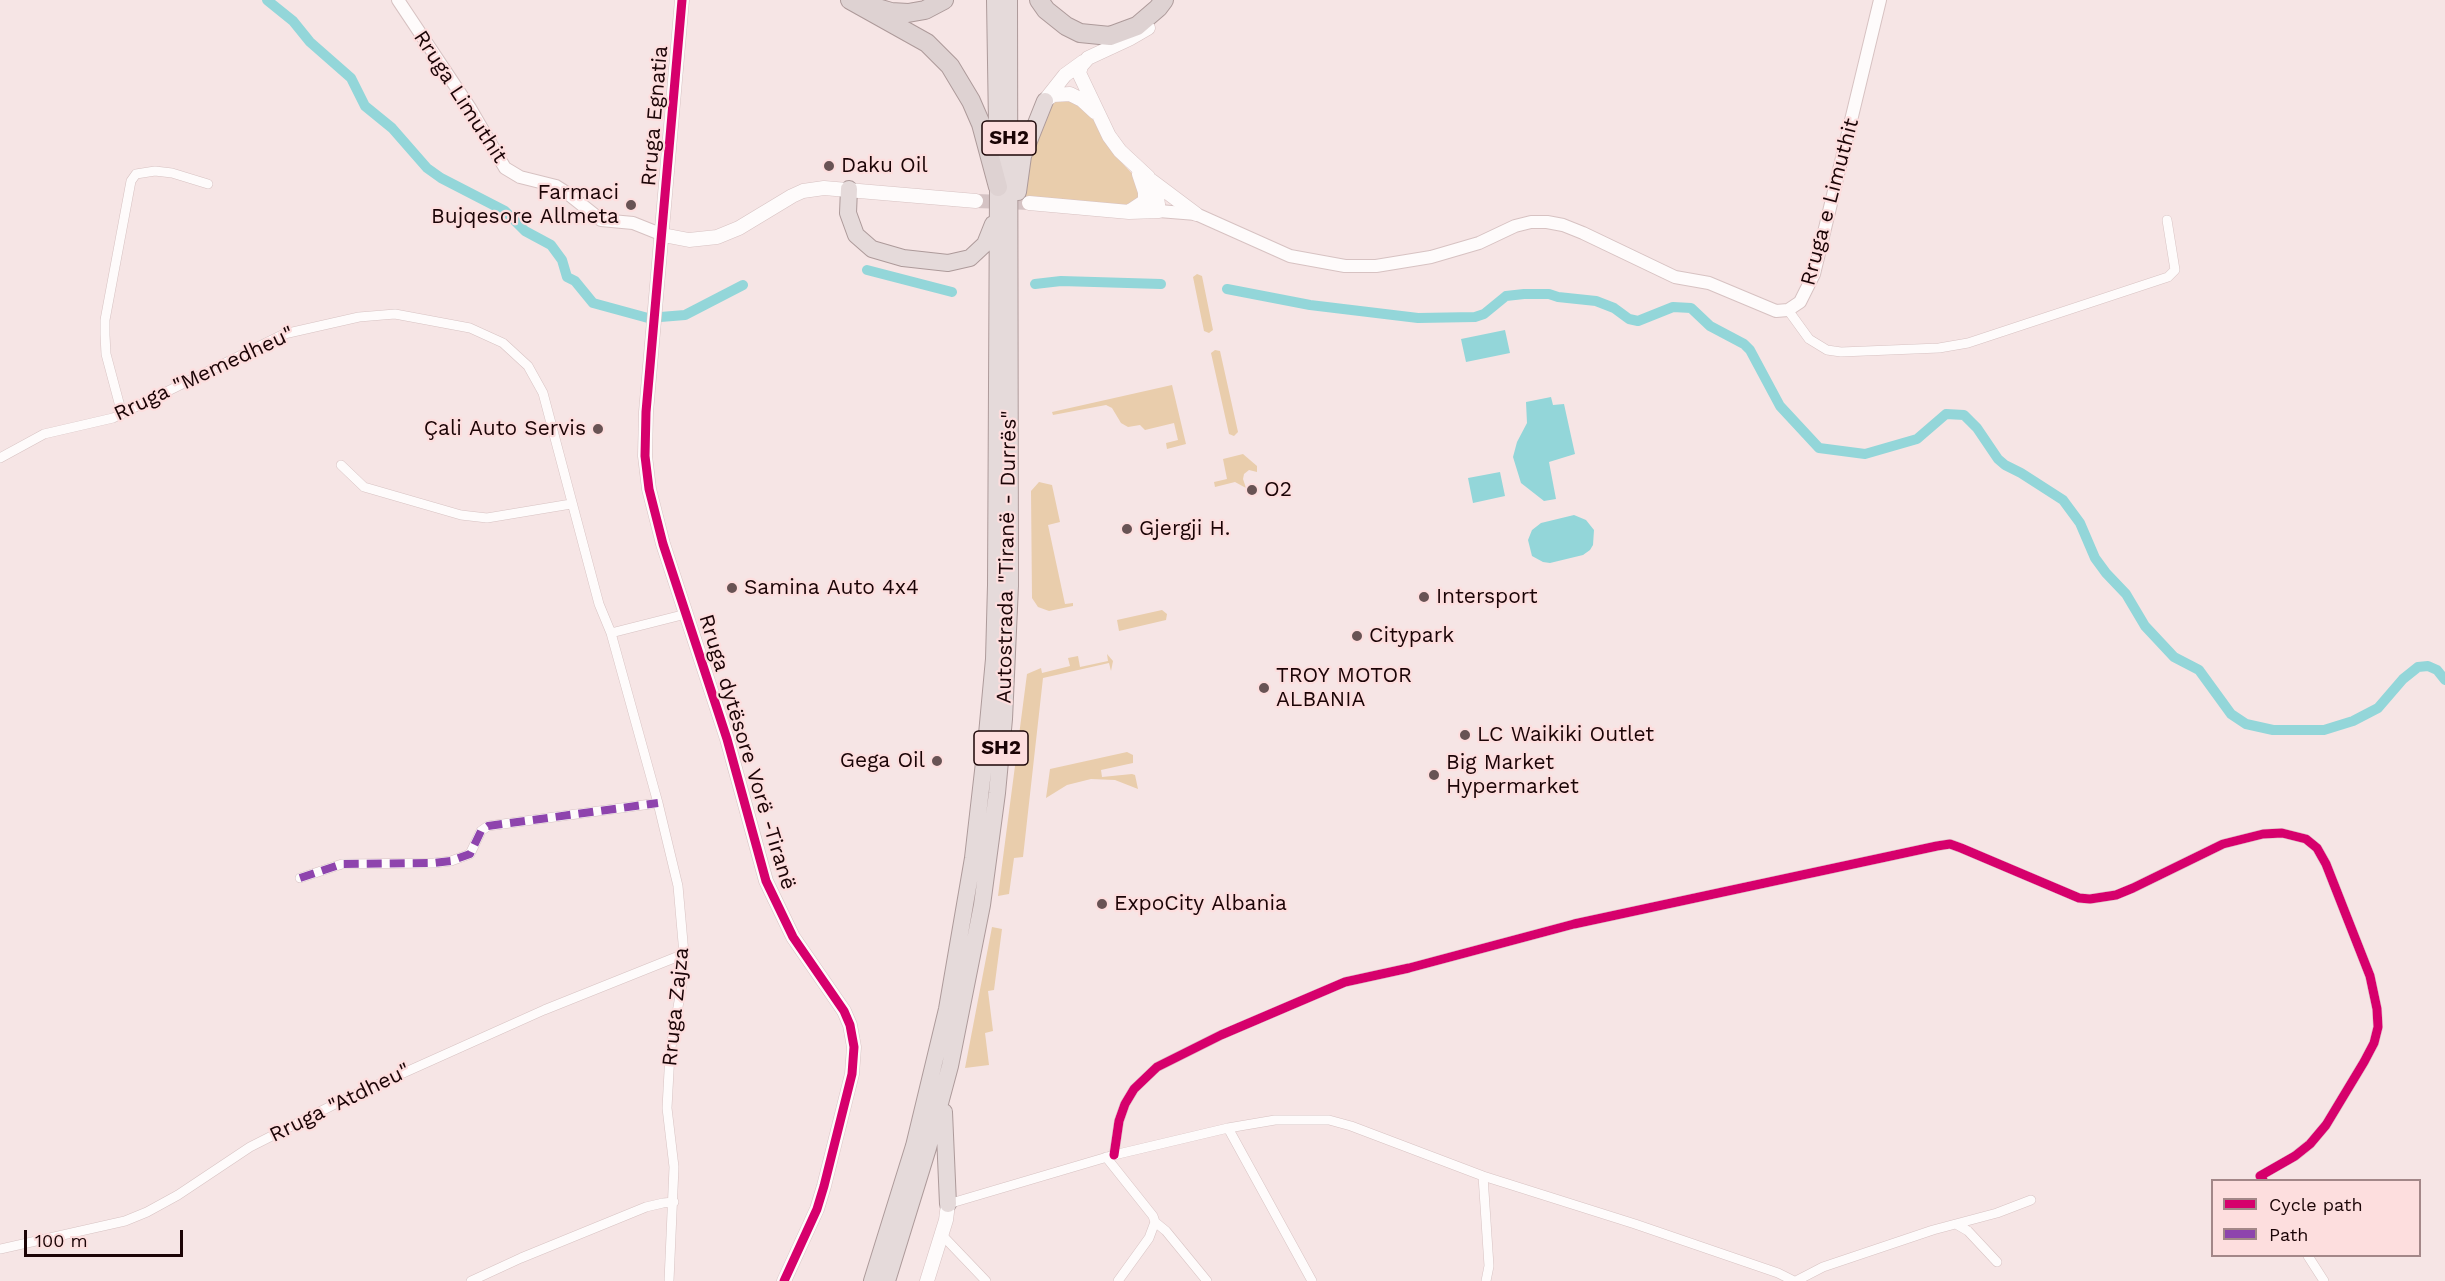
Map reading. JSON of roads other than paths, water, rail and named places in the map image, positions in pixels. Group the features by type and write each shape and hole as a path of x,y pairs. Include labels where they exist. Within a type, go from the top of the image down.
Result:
{"highway":[{"path":"850,0 927,43 950,66 965,90 981,124 998,187"},
{"path":"859,0 876,8 908,13 925,10 944,0"},
{"name":"Autostrada \"Tiranë - Durrës\"","path":"873,1281 914,1146 947,1009 979,809 991,700 995,613 998,187 995,0"},
{"name":"Autostrada \"Tiranë - Durrës\"","path":"886,1281 928,1148 967,987 986,882 1004,719 1010,576 1010,0"},
{"path":"1040,0 1046,9 1066,26 1080,33 1110,36 1137,26 1164,0"},
{"path":"1009,276 1023,156 1045,101"},
{"path":"849,189 850,223 863,243 879,252 936,263 959,262 978,253 988,237 997,208"},
{"path":"944,1087 944,1152 948,1204"}],"main road":[{"name":"Rruga Egnatia","path":"659,280 682,0"},
{"path":"1045,101 1065,75 1088,58 1145,30 1174,0"},
{"path":"1088,58 1081,66 1079,73 1108,136 1140,174 1145,192 1145,201 1142,205 1129,212"},
{"path":"1045,101 1053,95 1070,94 1093,109 1101,122"},
{"path":"1131,162 1196,214"},
{"path":"1029,204 1129,212 1159,211 1156,191 1148,177"},
{"path":"663,235 689,240 717,237 739,228 803,191 824,188 976,201"},
{"name":"Rruga dytësore Vorë -Tiranë","path":"659,280 645,436 646,473 656,523 730,749 766,881 788,928 844,1011 854,1040 852,1074 824,1186 813,1218 784,1281"},
{"path":"927,1281 942,1235 948,1204"}],"street":[{"name":"Rruga Limuthit","path":"398,0 471,108 506,168 520,177 556,186 601,220 633,223 663,235"},
{"name":"Rruga e Limuthit","path":"1159,211 1196,214 1290,256 1345,266 1376,266 1431,257 1479,243 1515,226 1531,222 1547,222 1563,225 1583,233 1674,277 1715,285 1776,311 1788,310 1800,302 1814,274 1880,0"},
{"path":"122,414 106,354 105,320 131,181 136,174 155,171 172,173 208,184"},
{"path":"1788,310 1809,339 1827,350 1841,352 1939,348 1968,343 2168,277 2175,270 2167,220"},
{"name":"Rruga \"Memedheu\"","path":"0,458 44,434 122,414 284,334 368,316 395,314 415,316 488,334 503,343 528,366 543,393 571,504"},
{"path":"341,465 364,487 461,515 488,518 571,504"},
{"name":"Rruga Zajza","path":"571,504 599,604 611,633 658,803 678,886 684,954 670,1053 667,1108 674,1167 669,1281"},
{"path":"611,633 686,614"},
{"path":"300,878 349,863 452,861 470,854 481,831 488,826 658,803"},
{"path":"1110,1156 1125,1104 1134,1089 1157,1066 1221,1035 1345,982 1430,963 1574,924 1937,846 1950,844 2079,898 2090,900 2116,895 2133,888 2223,844 2263,834 2282,833 2306,839 2317,848 2326,864 2370,976 2378,1009 2378,1027 2374,1043 2364,1062 2326,1125 2310,1144 2295,1156 2260,1176 2262,1179"},
{"name":"Rruga \"Atdheu\"","path":"0,1250 125,1221 147,1212 178,1195 250,1147 341,1101 534,1014 684,954"},
{"path":"948,1204 1110,1156 1228,1128 1275,1120 1329,1120 1351,1126 1483,1176 1635,1224 1778,1273 1795,1281 1824,1267 1956,1224 1998,1213 2031,1200"},
{"path":"1228,1128 1312,1281"},
{"path":"1110,1156 1155,1222 1166,1231 1207,1281"},
{"path":"1483,1176 1489,1266 1486,1281"},
{"path":"471,1281 521,1258 646,1208 674,1202"},
{"path":"1118,1281 1149,1238 1155,1222"},
{"path":"1956,1224 1968,1231 1997,1262"},
{"path":"942,1235 986,1281"},
{"path":"2309,1257 2324,1281"}],"water":[{"path":"1505,330 1510,353 1466,362 1461,339"},
{"path":"1551,397 1553,405 1564,404 1575,454 1549,462 1556,499 1544,501 1521,483 1513,457 1517,442 1527,423 1526,402"},
{"path":"1500,472 1505,496 1473,503 1468,478"},
{"path":"1574,515 1586,520 1594,530 1593,545 1590,550 1583,555 1550,563 1532,556 1528,540 1532,530 1541,523"}],"waterway":[{"path":"267,0 293,21 310,42 351,78 365,106 392,128 427,168 441,178 505,211 525,231 551,245 562,260 567,277 575,281 593,303 648,318 685,315 743,285"},
{"path":"867,270 952,292"},
{"path":"1035,284 1061,281 1161,284"},
{"path":"1227,289 1310,305 1418,318 1475,317 1484,314 1506,296 1524,294 1549,294 1596,301 1614,308 1629,319 1638,321 1673,307 1691,308 1710,326 1744,344 1750,350 1780,406 1819,448 1865,454 1917,439 1946,414 1964,415 1977,428 1998,459 2063,500 2080,523 2095,558 2126,594 2145,626 2174,657 2199,670 2231,714 2246,724 2273,730 2324,730 2353,721 2378,708 2403,679 2418,667 2428,666 2437,670 2445,680"}],"tunnel":[{"path":"976,201 1029,203"}],"place":[{"name":"Daku Oil","path":"829,166"},
{"name":"Farmaci Bujqesore Allmeta","path":"631,205"},
{"name":"Çali Auto Servis","path":"598,429"},
{"name":"O2","path":"1252,490"},
{"name":"Gjergji H.","path":"1127,529"},
{"name":"Samina Auto 4x4","path":"732,588"},
{"name":"Intersport","path":"1424,597"},
{"name":"Citypark","path":"1357,636"},
{"name":"TROY MOTOR ALBANIA","path":"1264,688"},
{"name":"LC Waikiki Outlet","path":"1465,735"},
{"name":"Gega Oil","path":"937,761"},
{"name":"Big Market Hypermarket","path":"1434,775"},
{"name":"ExpoCity Albania","path":"1102,904"}]}
